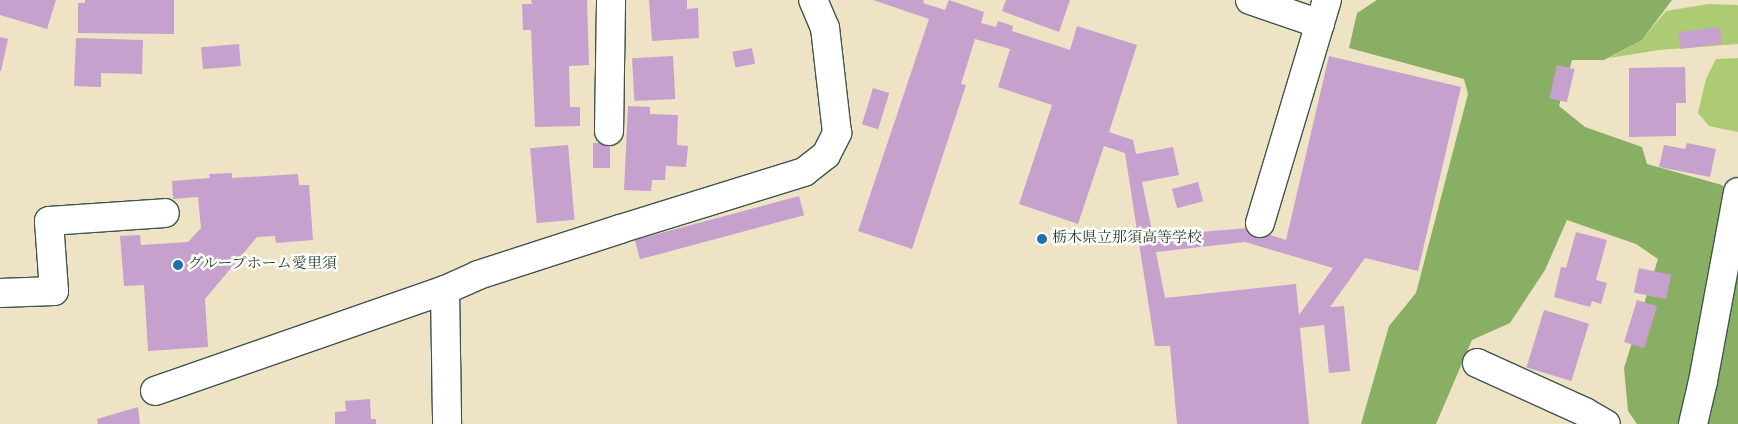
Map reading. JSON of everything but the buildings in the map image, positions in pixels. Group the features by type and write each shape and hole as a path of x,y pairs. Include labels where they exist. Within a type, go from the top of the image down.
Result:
{"street":[{"path":"609,131 611,0"},
{"path":"155,391 445,290 478,275 804,172 826,155 837,133 826,28 814,0"},
{"path":"1250,0 1323,12 1260,223"},
{"path":"1693,424 1738,192"},
{"path":"0,293 54,291 49,221 165,213"},
{"path":"445,290 448,424"},
{"path":"1477,363 1585,412 1606,424"}],"green space":[{"path":"1377,0 1672,0 1642,40 1604,60 1572,60 1559,106 1585,127 1642,147 1647,164 1722,185 1729,195 1738,201 1738,424 1637,424 1628,411 1624,368 1658,259 1636,244 1567,220 1545,270 1510,323 1472,340 1436,424 1361,424 1389,326 1416,293 1468,94 1464,79 1349,48 1357,13"},
{"path":"1708,4 1738,5 1738,44 1659,50 1609,58 1642,40 1666,11"},
{"path":"1738,58 1738,132 1709,126 1698,113 1706,79 1716,59"}],"place":[{"name":"栃木県立那須高等学校","path":"1042,239"},
{"name":"グループホーム愛里須","path":"178,265"}]}
